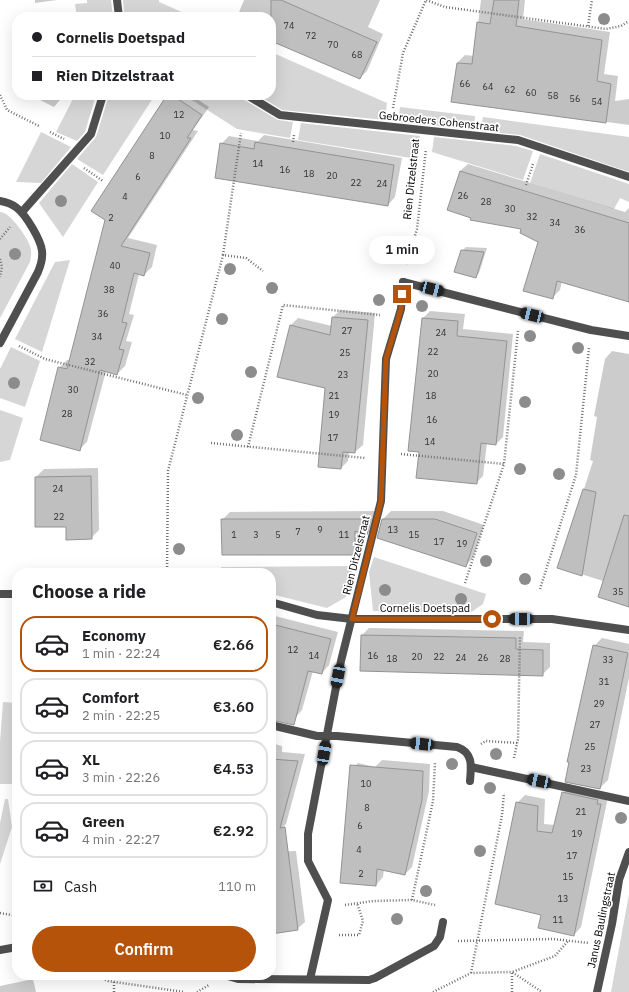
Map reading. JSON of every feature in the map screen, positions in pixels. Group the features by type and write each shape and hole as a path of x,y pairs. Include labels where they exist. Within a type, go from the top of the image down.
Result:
{"street":[{"path":"117,0 118,12"},
{"path":"22,212 91,134 101,100"},
{"name":"Gebroeders Cohenstraat","path":"255,100 280,115 518,140 629,177"},
{"path":"0,201 11,204 22,212 40,244 42,254 42,262 38,272 1,340"},
{"path":"403,282 591,330 629,336"},
{"name":"Rien Ditzelstraat","path":"310,979 328,900 308,861 308,834 341,661 381,501 386,359 401,309 403,282"},
{"path":"0,594 12,594"},
{"name":"Cornelis Doetspad","path":"276,603 317,615 352,619 552,619 629,630"},
{"path":"276,726 316,736 337,736 456,747 465,751 471,762 470,781"},
{"path":"471,767 629,801"},
{"name":"Janus Baulingstraat","path":"597,992 619,880 629,852"},
{"path":"276,979 363,980 375,978 429,950 438,942 444,922"},
{"path":"0,950 12,948"}],"path":[{"path":"390,126 403,53 426,0 445,6 606,29 614,29 629,21"},
{"path":"588,26 592,0"},
{"path":"0,95 7,110 39,126"},
{"name":"Rien Ditzelstraat","path":"403,282 404,269 417,229 428,131"},
{"path":"166,568 168,471 223,255 241,133"},
{"path":"70,159 104,181"},
{"path":"223,255 246,258 263,270"},
{"path":"0,259 2,267 0,277"},
{"path":"248,447 284,304 398,317"},
{"path":"465,582 504,464 520,312"},
{"path":"540,589 576,475 591,330"},
{"path":"1,340 45,359 187,395"},
{"path":"211,443 248,447 504,464"},
{"path":"468,755 486,741 517,743"},
{"path":"412,900 433,801 436,746"},
{"path":"326,908 374,901 412,900 441,906"},
{"path":"320,935 359,935 364,921 357,903"},
{"path":"0,913 12,915"},
{"path":"440,937 452,941 554,939 607,946"},
{"path":"471,973 476,941"},
{"path":"432,992 471,973 512,972 555,956 568,941"},
{"path":"512,972 512,992"},
{"path":"512,972 542,992"},
{"path":"108,980 184,992"},
{"path":"114,982 114,992"}],"shaded area":[{"path":"87,0 111,0 112,12 76,12 75,4 87,3"},
{"path":"123,0 159,0 159,2 182,12 124,12"},
{"path":"276,54 387,103 385,120 282,110 266,100 276,100"},
{"path":"72,100 95,100 85,132 77,141 56,132"},
{"path":"107,100 152,100 103,175 77,159 96,137"},
{"path":"192,100 244,100 278,120 293,122 290,138 237,129"},
{"path":"400,107 475,116 474,130 398,122"},
{"path":"483,117 629,137 629,172 520,135 481,131"},
{"path":"301,123 420,136 417,159 298,140"},
{"path":"41,132 71,147 41,183 16,182"},
{"path":"434,137 516,146 533,151 523,180 432,152"},
{"path":"540,154 629,184 629,202 620,198 614,209 530,183"},
{"path":"72,164 98,182 63,237 39,203"},
{"path":"0,212 4,213 13,220 22,231 31,248 31,252 30,262 0,318"},
{"path":"70,260 42,352 15,339 55,262"},
{"path":"11,347 40,361 25,407 0,398 0,369"},
{"path":"0,410 23,418 10,460 0,462"},
{"path":"374,557 486,594 483,604 470,613 373,611 369,572"},
{"path":"354,566 346,597 327,608 276,595 276,568 221,567"},
{"path":"3,702 12,703 12,784 0,784 0,742"},
{"path":"5,799 8,799 12,827 0,864 0,823"},
{"path":"629,894 629,992 611,992"}],"building":[{"path":"271,0 281,0 377,42 360,79 276,43 276,12 271,12"},
{"path":"494,0 519,0 516,26 602,40 597,81 611,84 606,123 451,102 457,63 472,64 477,22 490,24"},
{"path":"164,100 180,100 202,115 187,138 191,138 121,246 150,253 144,276 134,273 122,322 127,323 119,349 124,350 117,375 100,370 80,451 40,440 58,367 67,369 105,220 91,211"},
{"path":"255,142 394,165 388,206 215,178 220,143 254,149"},
{"path":"460,171 629,223 629,302 557,281 553,299 523,291 538,242 520,233 521,229 470,220 471,218 447,210"},
{"path":"461,250 484,252 476,278 454,272"},
{"path":"332,317 368,320 355,453 343,452 341,469 318,467 325,388 277,377 290,325 330,335"},
{"path":"422,318 458,321 457,336 507,341 496,445 481,443 477,484 416,478 419,452 408,451"},
{"path":"91,476 92,539 66,540 66,527 35,527 35,477"},
{"path":"583,489 596,492 582,576 557,568"},
{"path":"624,515 629,516 629,607 598,597"},
{"path":"221,519 371,519 367,535 355,531 355,555 222,555"},
{"path":"382,519 435,519 477,533 466,567 377,538"},
{"path":"276,625 331,639 322,674 308,671 294,725 276,721"},
{"path":"361,635 516,638 516,649 543,650 543,676 360,671"},
{"path":"593,645 628,653 600,789 565,782 569,762 567,762"},
{"path":"276,759 298,761 280,828 285,827 298,930 276,933"},
{"path":"350,765 423,771 422,800 405,875 377,869 376,886 340,883"},
{"path":"562,792 598,800 597,804 601,804 574,936 538,928 541,915 495,904 516,802 538,806 537,831 552,833"}],"route":[{"path":"402,294 401,309 386,359 381,501 352,619 492,619"}]}
